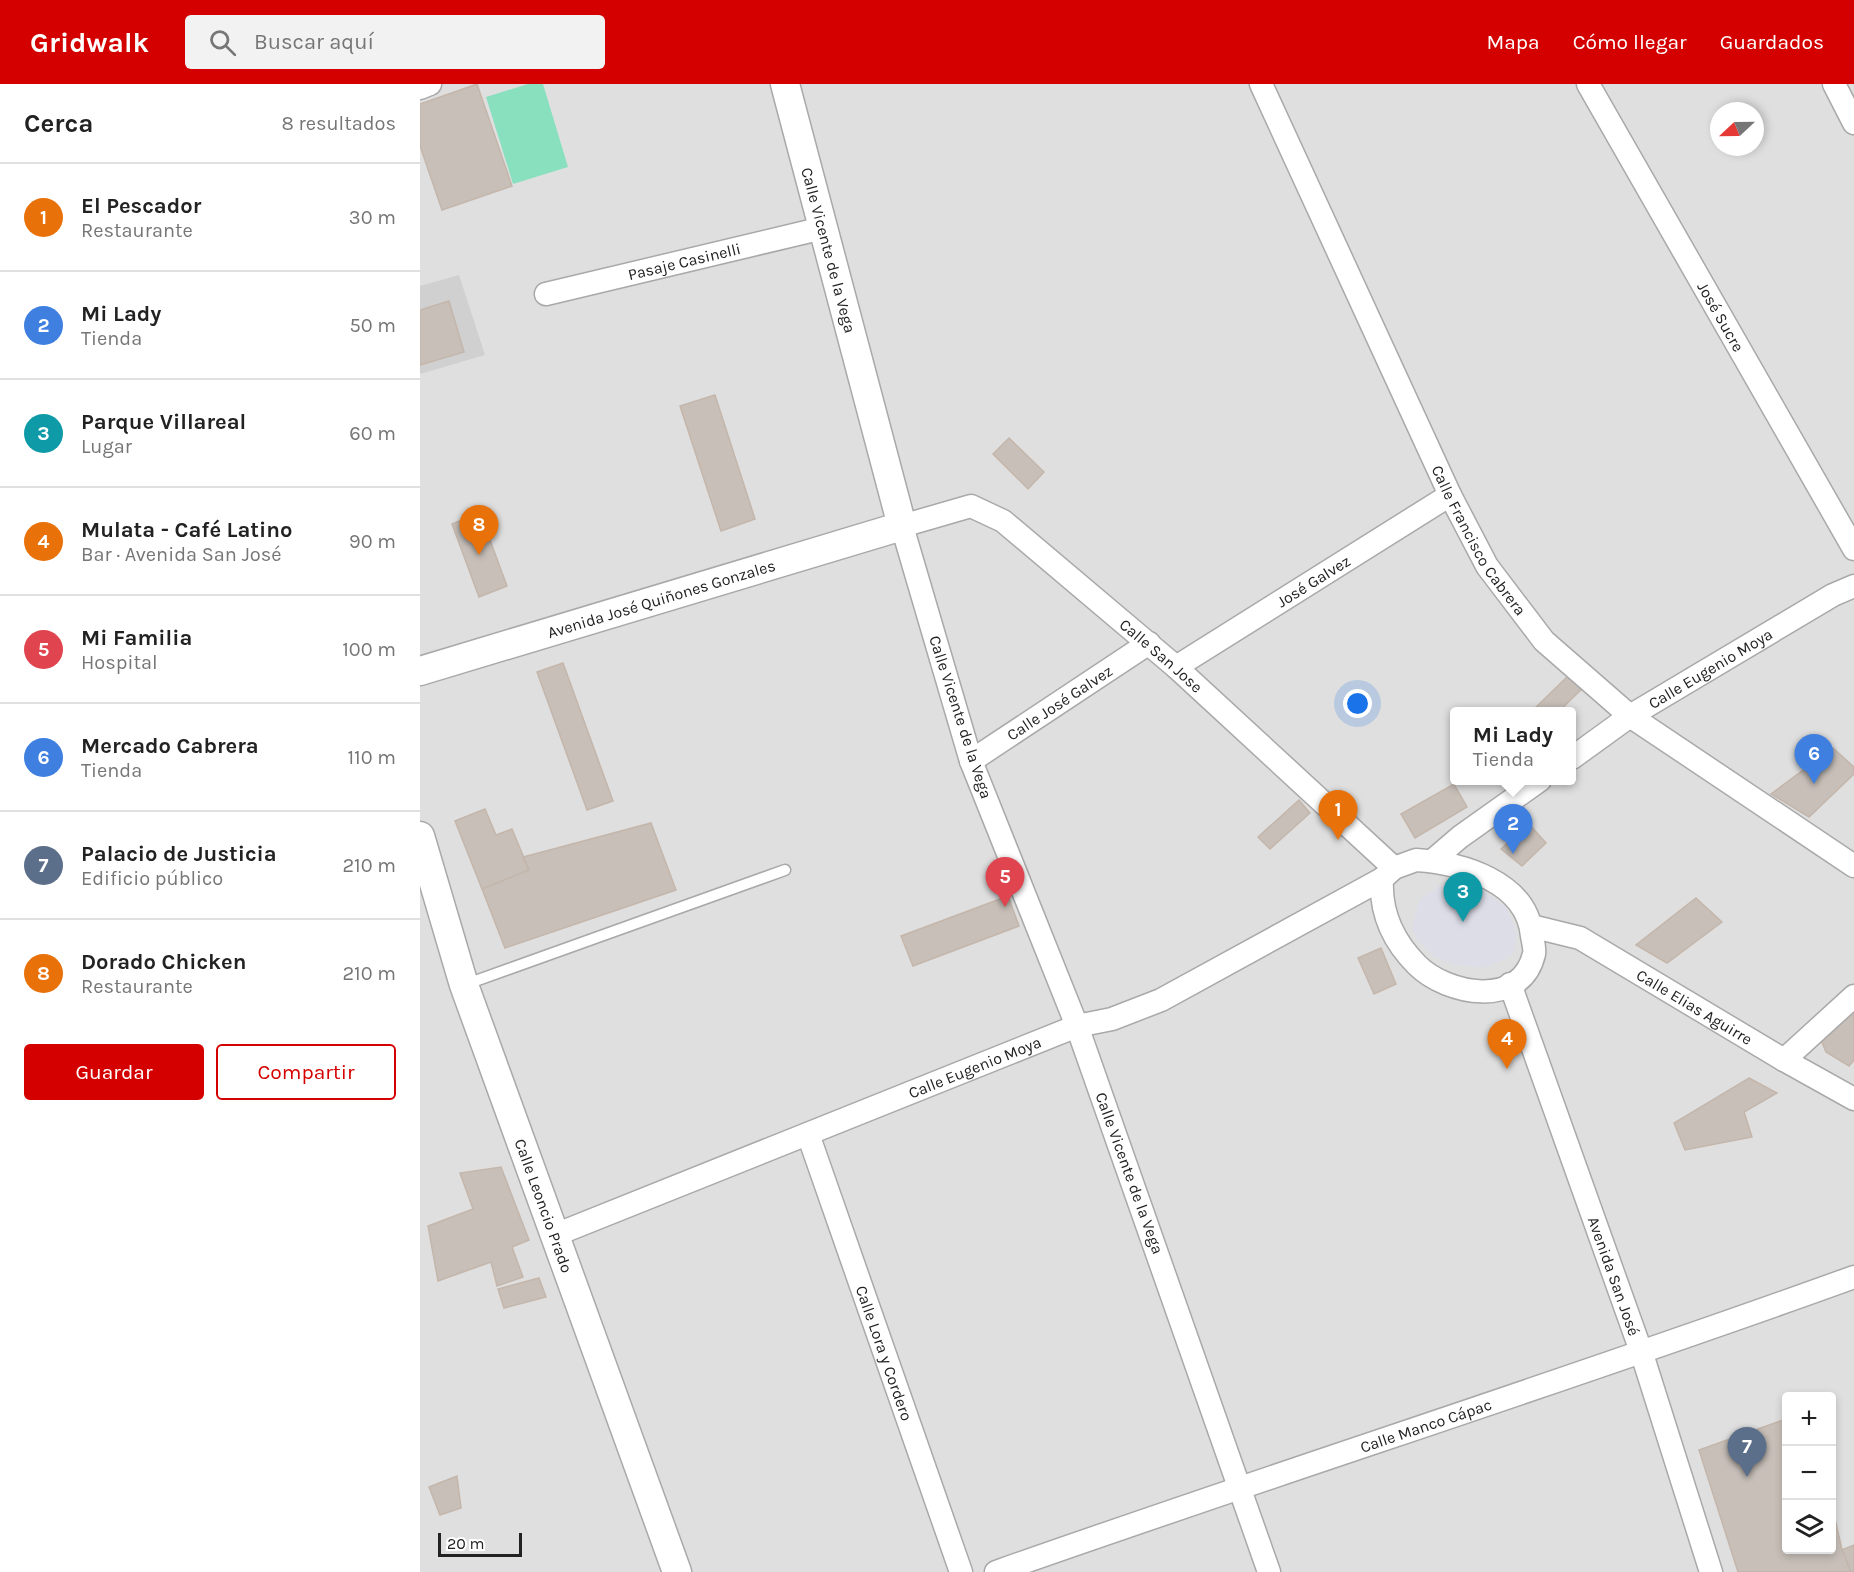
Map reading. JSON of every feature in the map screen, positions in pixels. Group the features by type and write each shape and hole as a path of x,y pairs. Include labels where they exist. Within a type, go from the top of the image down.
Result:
{"street":[{"path":"420,88 430,84"},
{"name":"Calle Vicente de la Vega","path":"785,84 902,526 972,761 1077,1026 1241,1486 1269,1572"},
{"name":"Calle Francisco Cabrera","path":"1261,84 1450,495 1486,566 1544,641 1630,716 1854,866"},
{"name":"José Sucre","path":"1588,84 1854,549"},
{"path":"1834,84 1854,123"},
{"name":"Pasaje Casinelli","path":"546,294 823,228"},
{"name":"José Galvez","path":"1176,667 1450,495"},
{"name":"Calle San Jose","path":"902,526 971,506 987,511 1021,534 1176,667 1388,873"},
{"name":"Avenida José Quiñones Gonzales","path":"420,671 902,526"},
{"name":"Calle Eugenio Moya","path":"1576,755 1630,716 1823,601 1854,586"},
{"name":"Calle José Galvez","path":"972,761 1149,644"},
{"path":"1432,861 1460,837 1533,785"},
{"name":"Calle Leoncio Prado","path":"420,836 464,985 676,1572"},
{"path":"1416,860 1432,861 1458,865 1494,880 1520,903 1531,926 1534,953 1521,978 1497,990 1474,992 1452,988 1427,975 1403,951 1384,914 1388,873 1416,860"},
{"name":"Calle Eugenio Moya","path":"555,1235 1077,1026 1112,1019 1161,1000 1388,873"},
{"name":"Calle Elias Aguirre","path":"1531,926 1580,938 1854,1099"},
{"name":"Avenida San José","path":"1510,984 1642,1354 1711,1572"},
{"path":"1785,1060 1854,996"},
{"name":"Calle Lora y Cordero","path":"808,1134 961,1572"},
{"name":"Calle Manco Cápac","path":"996,1572 1241,1486 1642,1354 1854,1277"}],"lane":[{"path":"464,985 784,870"}],"shaded area":[{"path":"420,84 1854,84 1854,1572 420,1572"},
{"path":"459,275 485,355 420,374 420,286"},
{"path":"1454,882 1480,888 1506,907 1517,934 1513,953 1506,959 1483,968 1453,964 1433,956 1417,939 1412,927 1419,901 1437,887"}],"green space":[{"path":"528,84 543,84 568,167 513,184 486,97"}],"building":[{"path":"477,84 512,186 442,210 420,146 420,104"},
{"path":"449,301 464,352 420,365 420,310"},
{"path":"715,395 755,519 721,531 680,406"},
{"path":"1009,438 1044,472 1028,489 993,454"},
{"path":"480,513 507,586 479,597 452,524"},
{"path":"563,663 613,801 587,810 537,672"},
{"path":"1571,673 1584,687 1563,707 1536,707"},
{"path":"1833,748 1854,767 1854,774 1809,817 1771,794"},
{"path":"1452,785 1455,785 1467,807 1415,838 1401,814"},
{"path":"1299,800 1310,813 1270,849 1258,837"},
{"path":"485,809 496,835 512,829 529,870 482,889 455,821"},
{"path":"651,823 676,890 505,948 482,889 529,870 523,857"},
{"path":"1529,824 1546,843 1522,866 1501,849"},
{"path":"1008,896 1019,926 913,966 901,936"},
{"path":"1696,898 1722,922 1667,963 1636,945"},
{"path":"1381,948 1396,984 1374,994 1358,958"},
{"path":"1854,1006 1854,1060 1849,1066 1826,1052 1821,1040"},
{"path":"1749,1078 1777,1093 1744,1112 1752,1137 1685,1150 1674,1123"},
{"path":"501,1167 529,1240 512,1247 523,1277 497,1286 491,1262 438,1281 428,1226 473,1209 460,1173"},
{"path":"539,1278 546,1297 504,1308 498,1289"},
{"path":"1782,1420 1782,1554 1836,1554 1836,1523 1842,1550 1851,1572 1738,1572 1699,1450"},
{"path":"457,1476 461,1508 440,1515 429,1487"},
{"path":"1854,1545 1854,1572 1851,1572 1842,1550"}],"place":[{"name":"Dorado Chicken","path":"479,555"},
{"name":"Mercado Cabrera","path":"1814,784"},
{"name":"El Pescador","path":"1338,840"},
{"name":"Mi Lady","path":"1513,854"},
{"name":"Mi Familia","path":"1005,907"},
{"name":"Parque Villareal","path":"1463,922"},
{"name":"Mulata - Café Latino","path":"1507,1069"},
{"name":"Palacio de Justicia","path":"1747,1477"}]}
